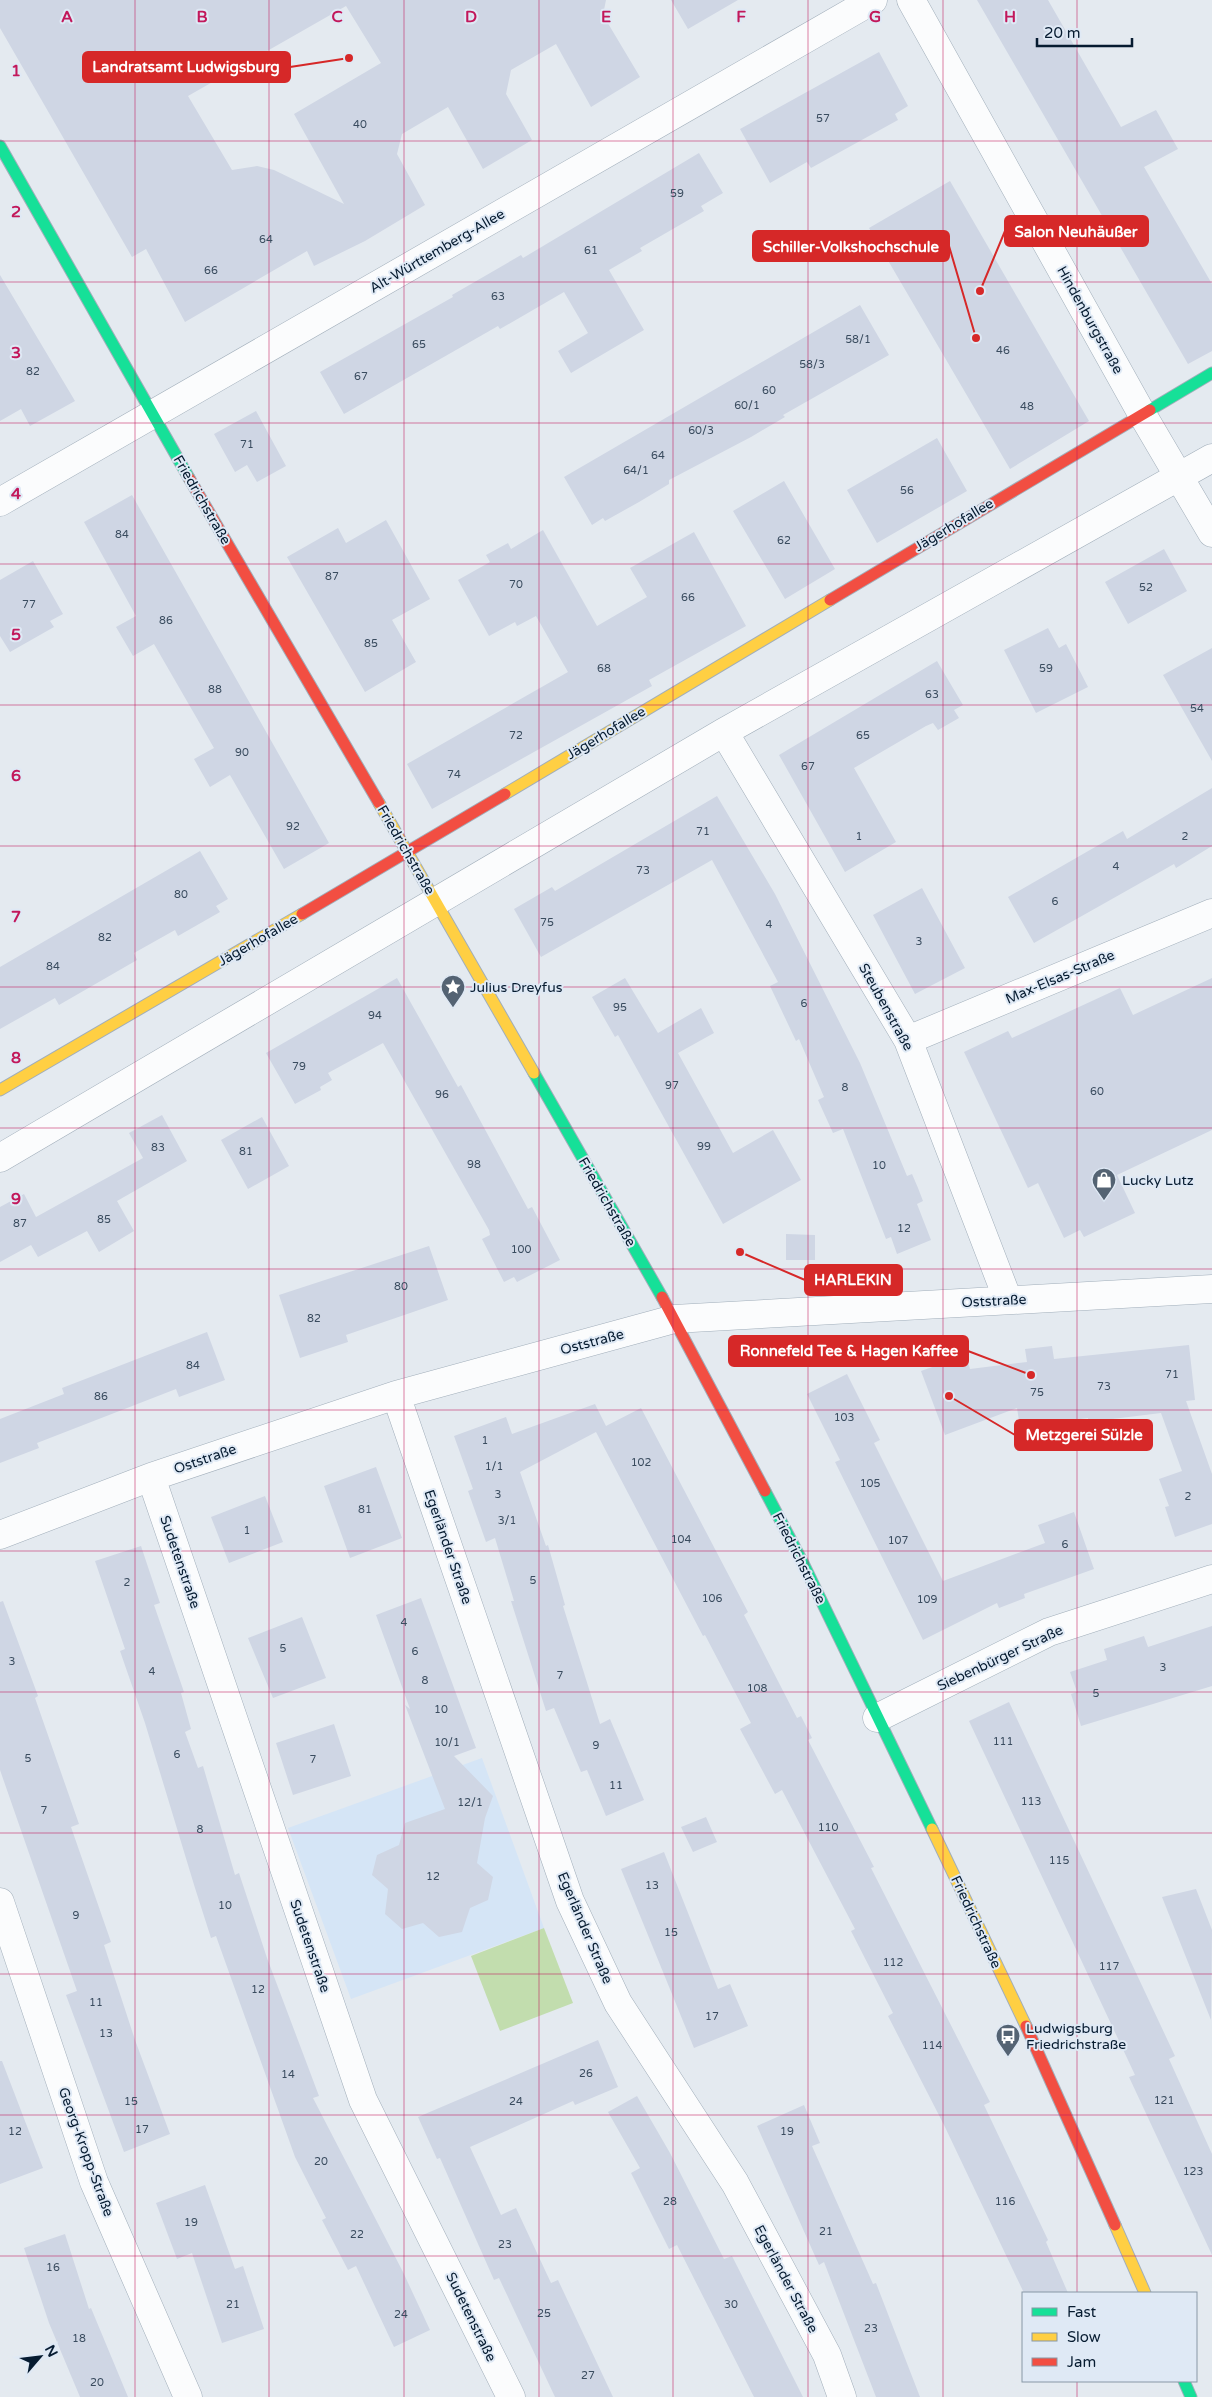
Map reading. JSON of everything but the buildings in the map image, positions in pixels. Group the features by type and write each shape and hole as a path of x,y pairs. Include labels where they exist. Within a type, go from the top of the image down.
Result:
{"main road":[{"name":"Friedrichstraße","path":"0,146 153,414 408,852 674,1319 803,1563 1037,2049 1145,2292"},
{"name":"Jägerhofallee","path":"0,1090 408,852 1212,373"},
{"path":"1184,2382 1191,2397"}],"street":[{"name":"Alt-Württemberg-Allee","path":"0,502 873,0"},
{"name":"Hindenburgstraße","path":"911,0 1142,414 1212,534"},
{"path":"0,1158 437,903 724,732 1212,458"},
{"name":"Steubenstraße","path":"724,732 908,1040 1008,1300"},
{"name":"Max-Elsas-Straße","path":"908,1040 1212,913"},
{"name":"Oststraße","path":"0,1535 151,1477 396,1395 674,1319 1212,1289"},
{"name":"Egerländer Straße","path":"396,1395 570,1901 618,2003 734,2183 827,2355 842,2397"},
{"name":"Sudetenstraße","path":"151,1477 363,2100 511,2397"},
{"name":"Siebenbürger Straße","path":"877,1718 1049,1632 1212,1579"},
{"name":"Georg-Kropp-Straße","path":"0,1902 94,2182 188,2397"}],"shaded area":[{"path":"482,1758 544,1928 351,1999 288,1828"}],"green space":[{"path":"544,1928 573,2003 500,2031 471,1956"}],"traffic: fast":[{"path":"0,146 189,478"},
{"path":"1150,410 1212,373"},
{"path":"534,1073 662,1297"},
{"path":"765,1491 803,1563 932,1829"},
{"path":"1184,2382 1191,2397"}],"traffic: slow":[{"path":"505,794 830,600"},
{"path":"379,803 534,1073"},
{"path":"0,1090 302,914"},
{"path":"932,1829 1026,2026"},
{"path":"1115,2225 1145,2292"}],"traffic: jam":[{"path":"830,600 1150,410"},
{"path":"189,478 379,803"},
{"path":"302,914 505,794"},
{"path":"662,1297 765,1491"},
{"path":"1026,2026 1115,2225"}],"place":[{"name":"Landratsamt Ludwigsburg","path":"349,58"},
{"name":"Salon Neuhäußer","path":"980,291"},
{"name":"Schiller-Volkshochschule","path":"976,338"},
{"name":"Julius Dreyfus","path":"453,1008"},
{"name":"Lucky Lutz","path":"1104,1201"},
{"name":"HARLEKIN","path":"740,1252"},
{"name":"Ronnefeld Tee & Hagen Kaffee","path":"1031,1375"},
{"name":"Metzgerei Sülzle","path":"949,1396"},
{"name":"Ludwigsburg Friedrichstraße","path":"1008,2057"}]}
